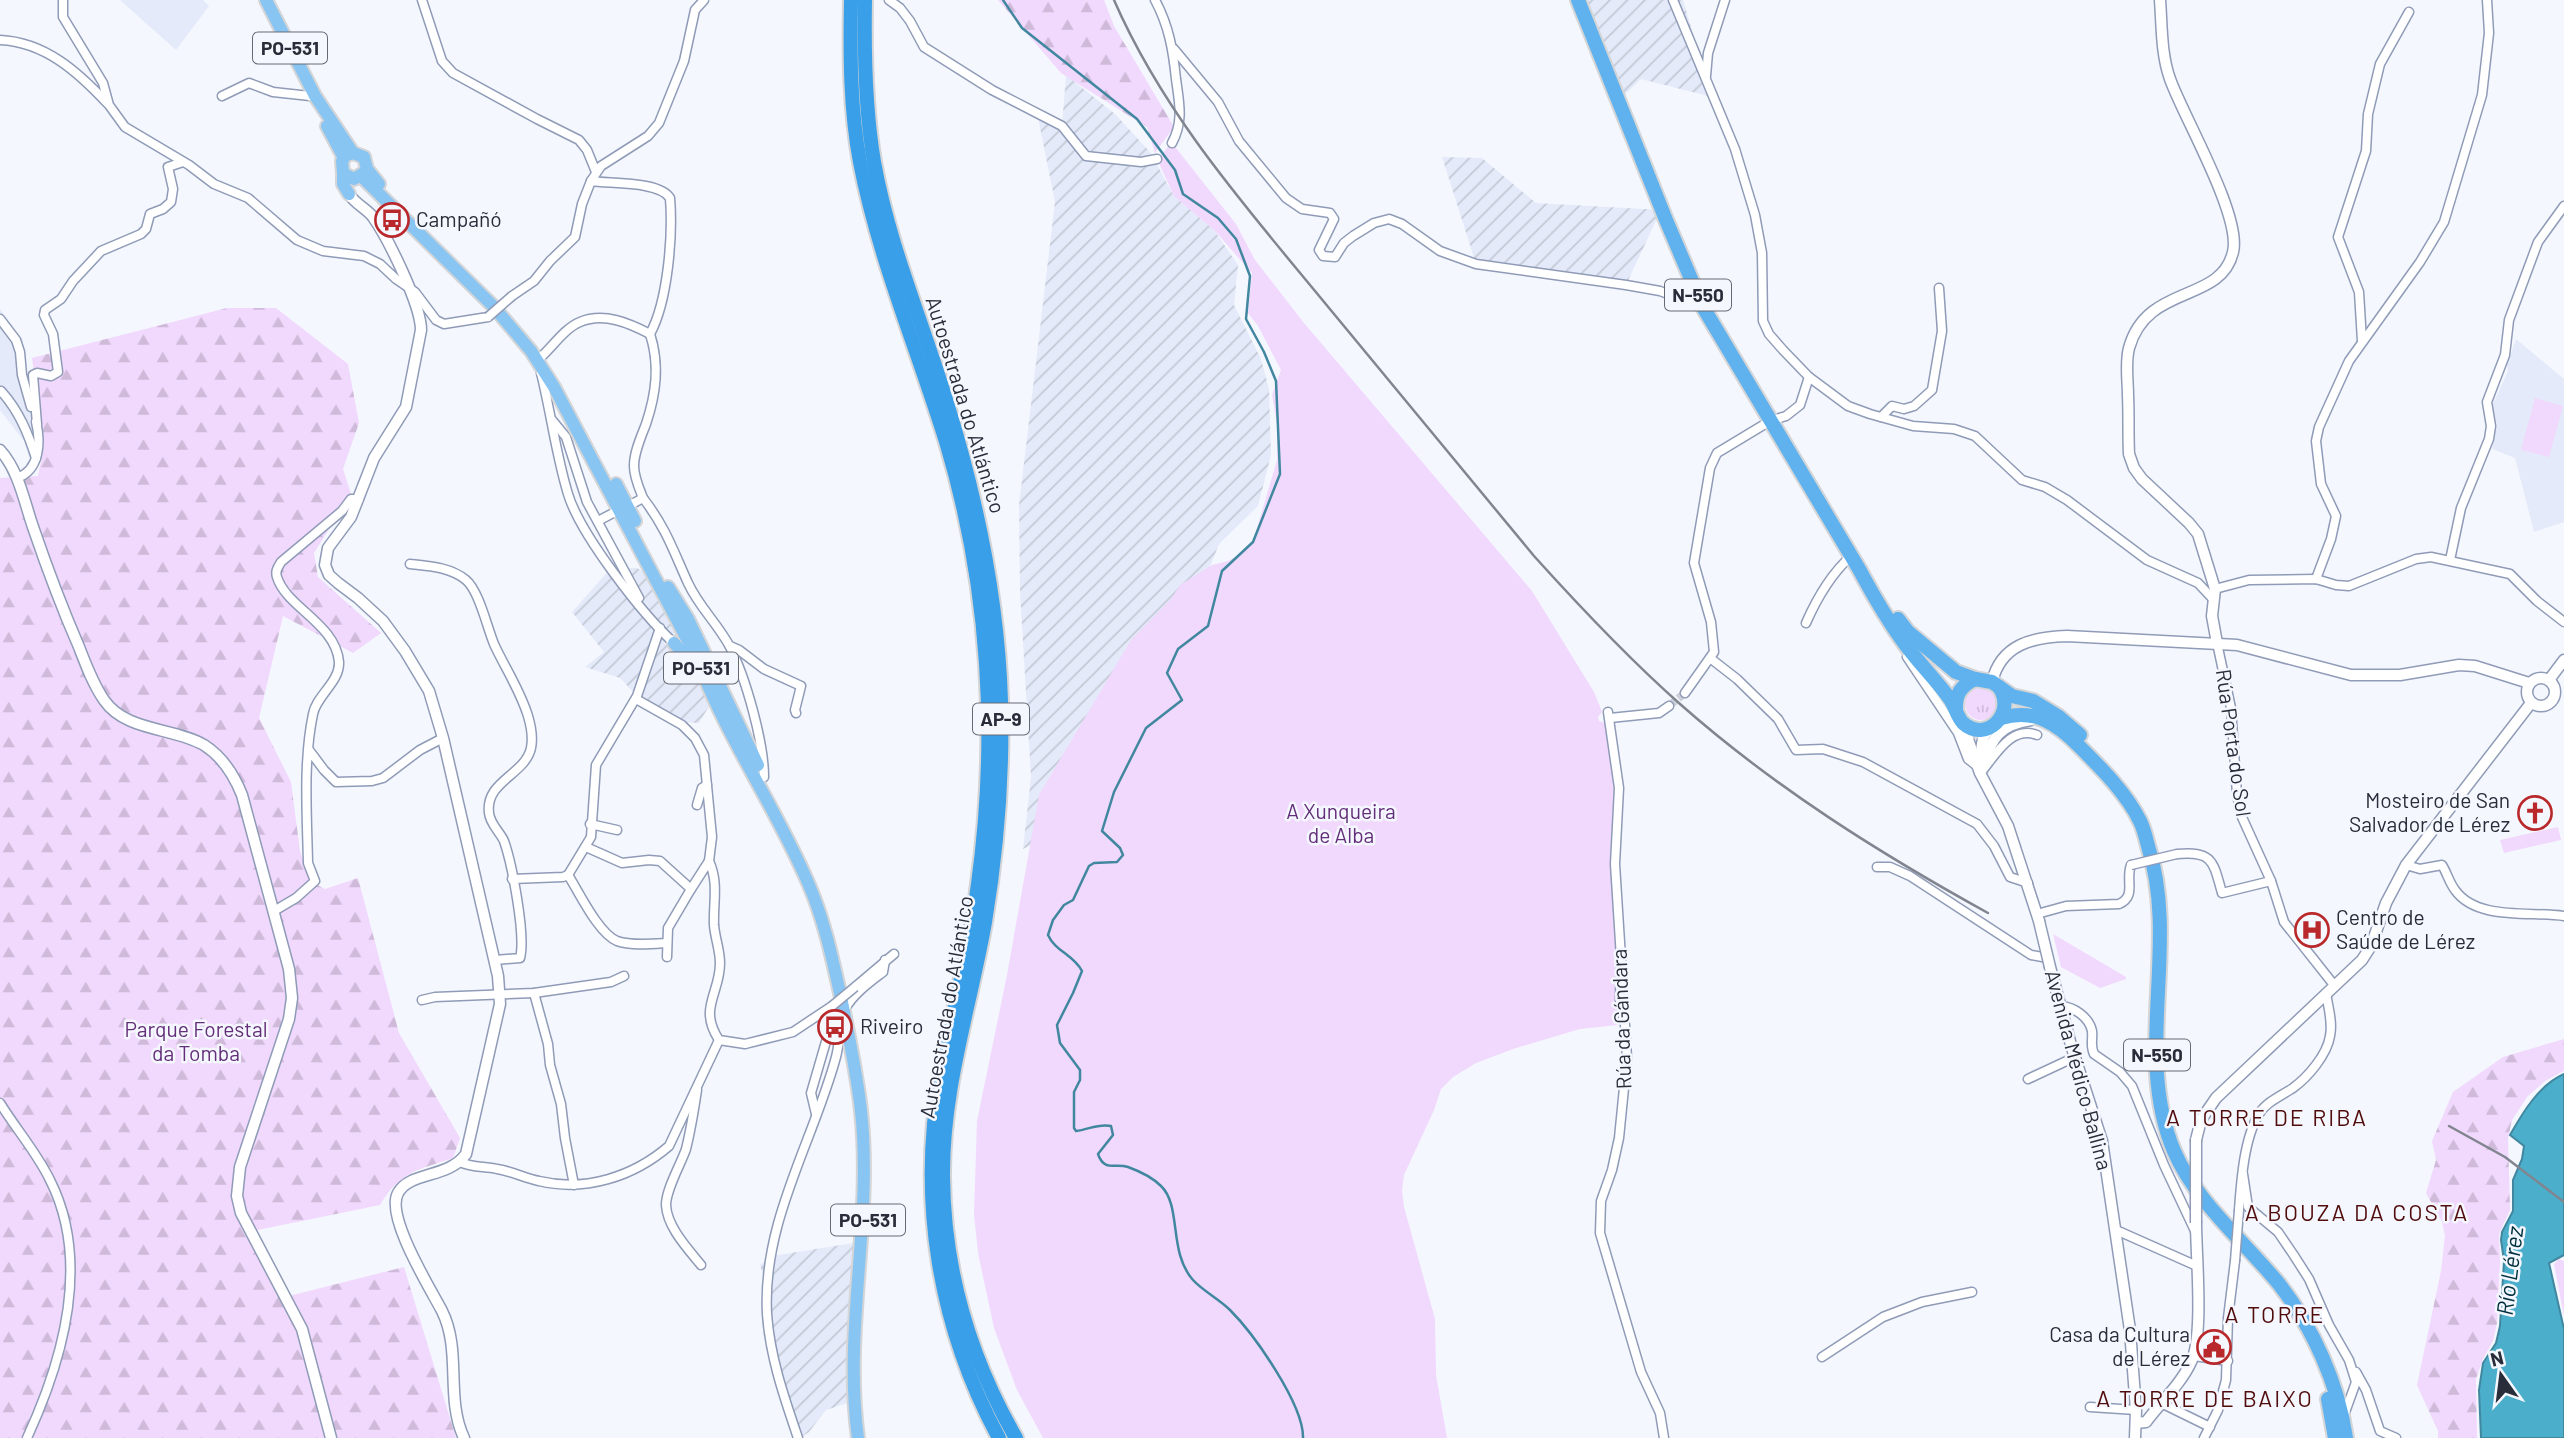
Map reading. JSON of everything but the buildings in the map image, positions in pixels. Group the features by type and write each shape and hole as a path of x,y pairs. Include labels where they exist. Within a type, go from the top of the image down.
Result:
{"highway":[{"name":"Autoestrada do Atlántico","path":"851,0 851,82 866,190 885,261 947,447 967,524 981,604 988,706 985,825 978,887 937,1099 931,1189 936,1244 947,1307 968,1368 999,1438"},
{"name":"Autoestrada do Atlántico","path":"865,0 866,99 874,162 885,213 907,288 946,399 978,512 995,624 1001,713 995,849 984,923 955,1063 946,1120 943,1174 947,1242 963,1314 988,1383 1016,1438"},
{"name":"N-550","path":"1578,0 1700,299 1882,612 1950,700 1959,717 1972,728 1995,723 2018,713 2047,721 2076,742 2108,775 2140,822"},
{"name":"N-550","path":"1859,569 1908,632 1956,672 1995,685 2012,696 2034,701 2059,717 2096,749 2113,771 2140,822 2152,858 2161,921 2157,1052 2166,1127 2184,1169 2207,1201 2278,1284 2314,1339 2335,1392 2346,1438"},
{"path":"1959,717 1955,701 1958,692 1965,684 1975,680"},
{"path":"1995,685 2005,699 1995,723"},
{"name":"N-550","path":"2258,1262 2307,1343 2327,1394 2335,1438"}],"main road":[{"name":"PO-531","path":"263,0 333,142 348,155 364,158 356,174 493,306 558,379 668,587 688,619 821,896 839,960 842,1007 864,1088 870,1150 860,1345 860,1397 864,1438"},
{"name":"PO-531","path":"263,0 348,155"},
{"path":"348,155 341,165 356,174 343,184 349,194"},
{"name":"PO-531","path":"540,360 594,460 680,640 709,687 809,885 822,919 857,1078 864,1140 864,1188 853,1352 858,1438"},
{"path":"668,587 696,649 693,660 703,662 732,711"}],"street":[{"path":"63,0 63,17 103,83 108,105"},
{"path":"422,0 442,61 453,73 579,139 596,172"},
{"path":"0,40 24,44 70,66 108,105 125,127 214,184 248,198 297,240 323,251 372,260 408,286 436,320 444,324 488,317 512,296 534,282 550,261 575,237 582,204 596,172 648,136 659,123 684,61 695,10 704,0"},
{"path":"889,0 905,15 924,47 992,90 1062,127 1086,156 1141,162 1157,159"},
{"path":"1155,0 1174,49 1181,103 1179,128 1172,143"},
{"path":"1161,0 1161,10"},
{"path":"1673,0 1735,149 1760,232 1763,321 1769,334 1808,377 1848,406 1913,426 1954,429 1975,436 2022,480 2045,487 2067,500 2147,560 2197,583 2214,595"},
{"path":"1706,79 1708,53 1725,0"},
{"path":"2160,0 2169,78 2212,171 2229,219 2234,247 2227,267 2214,280 2155,309 2134,336 2128,360 2129,454 2141,479 2198,534 2214,595 2211,616 2217,643"},
{"path":"2316,579 2331,539 2336,516 2321,484 2317,434 2349,361 2420,262 2448,211 2482,95 2489,33 2487,0"},
{"path":"2362,341 2359,292 2338,237 2366,151 2368,114 2380,64 2409,12"},
{"path":"1174,49 1218,102 1240,141 1286,198 1301,209 1330,213 1334,219 1319,250 1323,256 1335,257 1353,236 1374,223 1390,219 1402,224 1440,251 1476,264 1626,285 1660,291 1683,300 1700,299"},
{"path":"222,96 249,83 274,92 310,96"},
{"path":"17,478 25,475 40,446 33,376 37,373 51,376 58,372 53,334 44,315 45,310 61,299 73,281 101,251 141,234 146,229 150,214 163,209 171,202 173,190 169,167 183,162"},
{"path":"591,181 645,186 664,191 670,198 666,277 659,319 650,334"},
{"path":"349,194 374,220 408,286 421,321 406,407 374,458 351,517 328,548 326,570 383,621 405,650 429,691 443,738 495,960 500,1004 466,1154 460,1162 440,1173 406,1184 395,1200 398,1218 413,1258 448,1325 456,1416 464,1438"},
{"path":"2450,560 2461,508 2489,439 2491,426 2487,402 2505,355 2509,320 2538,242 2564,206"},
{"path":"1881,417 1892,406 1903,409 1914,406 1932,390 1942,331 1939,288"},
{"path":"0,319 16,340 25,390 37,424"},
{"path":"680,640 660,628 616,575 579,521 568,495 540,360 580,322 609,319 623,321 650,334 656,352 656,384 634,467 643,498 672,543 688,583 730,646 746,688 764,777"},
{"path":"1685,693 1714,652 1711,622 1694,563 1710,468 1717,453 1800,405 1808,377"},
{"path":"1,391 13,405 29,435 36,458"},
{"path":"552,420 566,437 587,502 645,610"},
{"path":"0,450 17,478 52,583 104,700 116,714 190,738 206,746 234,775 243,795 289,969 292,999 289,1019 240,1167 237,1196 241,1213 302,1329 331,1438"},
{"path":"632,504 643,498"},
{"path":"274,911 296,898 315,881 308,863 309,750 313,711 332,681 339,664 325,631 284,589 276,569 342,511 351,499 359,499"},
{"path":"598,521 615,512"},
{"path":"1806,623 1815,603 1837,569 1851,556"},
{"path":"2214,595 2241,581 2316,579 2348,586 2424,557 2510,574 2537,601 2564,622"},
{"path":"410,564 445,570 465,579 471,585 530,720 529,753 514,773 500,782 489,806 491,819 503,839 512,879 519,918 521,953 520,958 515,960 495,960"},
{"path":"512,879 568,875 586,846 591,837 596,765 636,699 660,628"},
{"path":"1995,685 1995,667 2007,654 2031,640 2067,636 2217,643 2255,648 2351,675 2400,675 2475,666 2529,683"},
{"path":"1901,638 1902,648 1958,733 1968,759 1981,771"},
{"name":"Rúa Porta do Sol","path":"2217,643 2231,708 2238,804 2271,881 2284,922 2330,989"},
{"path":"730,646 764,670 801,686 796,713"},
{"path":"1710,658 1737,679 1779,719 1796,750 1823,749 1863,762 1977,824 1994,846 2010,877 2028,883"},
{"path":"2549,680 2564,660"},
{"path":"2536,678 2549,680 2560,690 2549,704 2540,707 2531,703 2526,692 2529,683 2536,678"},
{"path":"460,1162 471,1167 496,1168 539,1181 595,1185 656,1157 669,1146 719,1040 709,1017 709,1006 720,965 714,924 715,886 709,861 712,837 706,764 695,738 678,722 636,699"},
{"path":"2136,1423 2146,1422 2188,1369 2194,1356 2197,1332 2196,1140 2201,1119 2216,1098 2367,954 2386,902 2406,865 2531,703"},
{"name":"Rúa da Gándara","path":"1664,1438 1660,1413 1641,1372 1600,1233 1601,1201 1619,1138 1627,1069 1627,1041 1620,1000 1615,864 1619,788 1610,738 1609,715 1659,713 1669,706"},
{"name":"Avenida Médico Ballina","path":"1959,717 2008,826 2028,883 2061,1006 2102,1141 2130,1330 2136,1410 2135,1438"},
{"path":"1981,771 1988,748 1999,732 2013,723 2047,721"},
{"path":"1981,771 1981,743 1984,734 1995,723"},
{"path":"1981,771 2011,736 2029,732 2037,735"},
{"path":"309,750 336,782 372,781 383,778 420,750 443,738"},
{"path":"697,805 702,788 707,785"},
{"path":"590,824 617,830"},
{"path":"586,846 622,863 660,861 691,889"},
{"path":"2038,917 2066,906 2119,904 2126,901 2130,894 2130,865 2177,854 2198,852 2210,859 2222,893 2271,881"},
{"path":"667,957 668,928 709,861"},
{"path":"2406,865 2420,869 2442,865 2455,890 2463,899 2475,904 2512,914 2564,916"},
{"path":"1877,867 1890,867 1910,876 2031,955 2049,962"},
{"path":"568,875 593,917 616,941 648,945 667,943"},
{"path":"798,1438 772,1353 767,1313 773,1246 785,1197 837,1055 842,1007 855,987 894,954"},
{"path":"719,1040 745,1044 801,1028 824,1012 842,1007 883,972 885,960"},
{"path":"422,1000 435,997 534,993 611,982 624,976"},
{"path":"2204,1438 2223,1393 2228,1362 2228,1318 2243,1174 2258,1116 2269,1103 2302,1080 2314,1067 2329,1041 2330,989"},
{"path":"534,993 561,1104 575,1185"},
{"path":"2061,1006 2070,1007 2083,1016 2091,1028 2094,1054 2120,1072 2132,1086 2196,1234"},
{"path":"816,1115 811,1093 827,1038 824,1012"},
{"path":"2028,1079 2076,1057"},
{"path":"698,1084 694,1117 666,1202 667,1213 682,1242 701,1265"},
{"path":"0,1104 50,1180 67,1234 69,1292 61,1348 27,1438"},
{"path":"2243,1174 2248,1207 2278,1232 2309,1279 2352,1371 2356,1385 2343,1418"},
{"path":"2116,1230 2197,1266"},
{"path":"1822,1357 1883,1317 1922,1302 1972,1292"},
{"path":"2194,1356 2228,1362"},
{"path":"2335,1392 2347,1390 2352,1371"},
{"path":"2352,1371 2358,1373 2366,1390 2380,1431 2396,1438"},
{"path":"2161,1403 2210,1427"},
{"path":"2090,1407 2136,1410"}],"shaded area":[{"path":"120,0 203,0 209,6 176,50"},
{"path":"1578,0 1683,0 1712,97 1641,79 1618,101"},
{"path":"1066,75 1115,114 1150,152 1174,196 1214,230 1238,265 1234,305 1261,359 1269,389 1271,455 1258,506 1219,544 1194,607 1043,839 1023,849 1031,777 1020,592 1019,505 1055,202 1037,113 1062,126"},
{"path":"1442,157 1482,158 1536,203 1661,210 1626,285 1476,264"},
{"path":"0,309 23,340 25,379 37,449 29,458 24,441 0,410"},
{"path":"2516,339 2564,379 2564,522 2534,532 2515,458 2492,449 2497,425 2492,406 2508,371 2507,365"},
{"path":"611,568 637,568 657,580 714,698 699,723 678,722 637,696 620,678 585,667 604,652 572,612"},
{"path":"860,1242 854,1401 826,1410 809,1432 800,1438 771,1341 768,1293 760,1265 772,1256"}],"green space":[{"path":"998,0 1104,0 1114,26 1174,127 1155,153 1147,127 1061,73"},
{"name":"A Xunqueira de Alba","path":"1172,143 1236,224 1255,260 1304,323 1532,591 1594,692 1602,712 1598,717 1599,721 1607,724 1615,783 1620,936 1616,1002 1618,1025 1580,1029 1513,1049 1476,1063 1453,1077 1441,1089 1404,1175 1404,1207 1435,1319 1436,1375 1447,1438 1043,1438 1017,1390 994,1328 978,1253 974,1214 977,1121 1007,975 1039,795 1131,640 1171,599 1180,585 1212,565 1239,555 1253,542 1277,460 1277,424 1272,395 1281,370 1258,326 1248,313 1252,273 1214,230 1174,196 1157,159"},
{"name":"Parque Forestal da Tomba","path":"227,308 276,308 348,364 359,423 343,469 351,494 314,553 318,577 381,633 353,653 283,616 259,718 291,782 300,851 310,881 325,889 358,878 399,1033 460,1138 453,1158 403,1178 380,1205 248,1232 281,1298 404,1267 456,1438 0,1438 0,478 38,476 44,447 32,358"},
{"path":"2535,398 2563,406 2549,457 2521,450"},
{"path":"1981,688 1992,693 1997,704 1992,715 1981,720 1970,715 1965,704 1970,693"},
{"path":"2558,827 2561,840 2504,853 2500,840"},
{"path":"2053,934 2126,979 2100,988 2061,967"},
{"path":"2564,1039 2564,1071 2545,1081 2527,1097 2512,1120 2508,1138 2510,1210 2499,1234 2497,1323 2493,1341 2476,1379 2477,1438 2438,1438 2438,1431 2417,1385 2441,1271 2445,1236 2442,1222 2426,1193 2436,1160 2432,1141 2453,1092 2503,1057"},
{"path":"2559,1259 2564,1261 2564,1316 2554,1264"}],"water":[{"name":"Río Lérez","path":"2564,1074 2564,1255 2549,1263 2564,1329 2564,1438 2481,1438 2479,1390 2483,1363 2496,1343 2500,1326 2504,1261 2502,1232 2513,1211 2513,1180 2524,1146 2510,1135 2539,1092"}],"waterway":[{"path":"1003,0 1022,28 1137,119 1175,170 1183,194 1218,218 1236,239 1250,276 1246,319 1276,381 1280,474 1253,542 1222,571 1208,626 1178,649 1167,673 1182,700 1146,728 1114,792 1102,831 1120,848 1123,855 1117,862 1094,863 1089,866 1073,900 1064,905 1053,920 1048,935 1082,971 1057,1025 1060,1043 1080,1070 1080,1080 1074,1092 1074,1128 1076,1131 1102,1125 1111,1126 1113,1135 1098,1154 1101,1160 1107,1165 1128,1167 1161,1186 1171,1205 1177,1243 1185,1269 1197,1284 1230,1310 1264,1352 1287,1389 1301,1424 1303,1438"}],"tunnel":[{"path":"1669,706 1685,693"}],"railway":[{"path":"1114,0 1155,79 1231,188 1534,556 1587,613 1661,687 1752,763 1867,842 1988,913"},
{"path":"2449,1126 2505,1157 2564,1202"}],"place":[{"name":"Campañó","path":"392,220"},
{"name":"Mosteiro de San Salvador de Lérez","path":"2535,813"},
{"name":"Centro de Saúde de Lérez","path":"2312,930"},
{"name":"Riveiro","path":"835,1027"},
{"name":"Casa da Cultura de Lérez","path":"2214,1347"}],"district":[{"name":"A TORRE DE RIBA","path":"2267,1118"},
{"name":"A BOUZA DA COSTA","path":"2357,1213"},
{"name":"A TORRE","path":"2275,1315"},
{"name":"A TORRE DE BAIXO","path":"2205,1399"}]}
